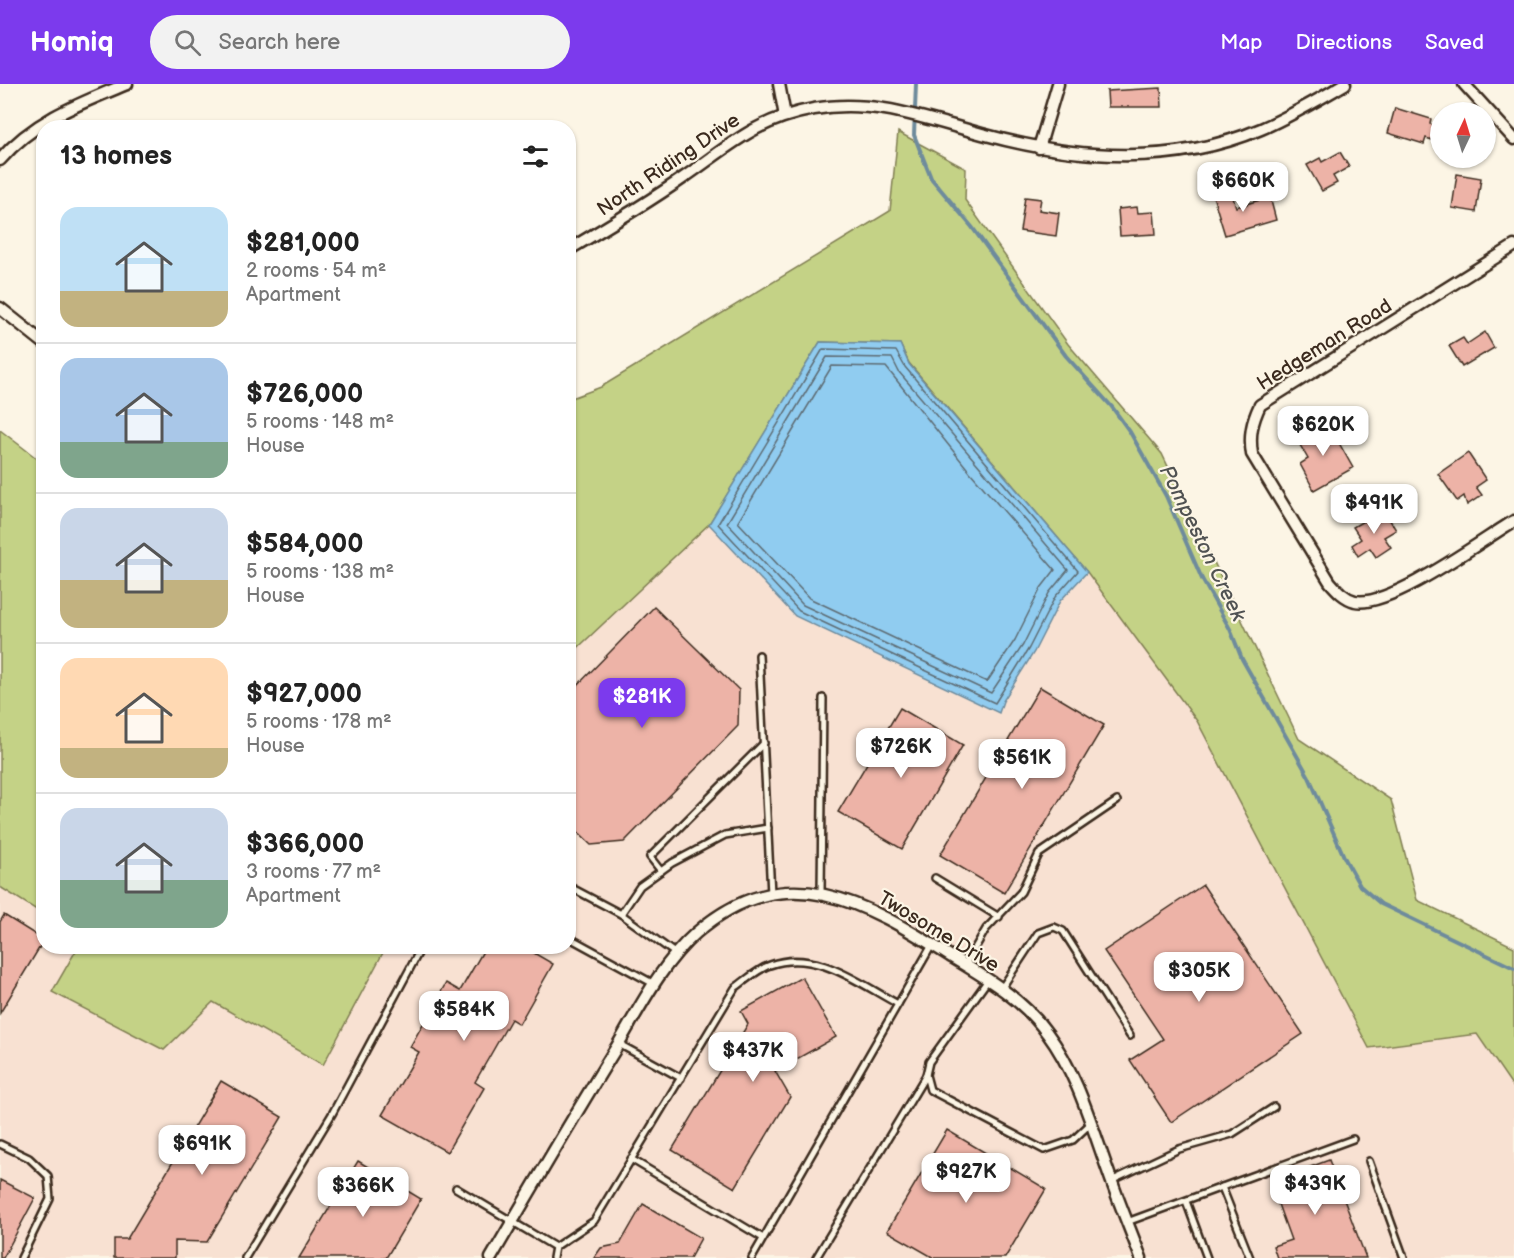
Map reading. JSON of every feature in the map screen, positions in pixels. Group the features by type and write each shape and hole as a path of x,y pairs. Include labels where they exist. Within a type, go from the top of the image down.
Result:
{"street":[{"path":"47,120 127,84"},
{"path":"779,84 785,116"},
{"path":"1039,148 1058,84"},
{"name":"North Riding Drive","path":"576,245 685,177 733,140 785,116 838,106 875,106 931,117 1039,148 1090,156 1136,155 1221,142 1260,129 1303,109 1345,84"},
{"path":"1464,84 1514,139"},
{"path":"0,160 36,127"},
{"name":"Hedgeman Road","path":"1514,246 1260,405 1252,421 1249,438 1252,454 1330,582 1342,595 1356,601 1389,597 1514,520"},
{"path":"0,308 36,337"},
{"name":"Twosome Drive","path":"490,1258 654,984 676,954 714,919 735,905 771,894 803,891 821,893 874,910 988,980 1030,1012 1047,1032 1074,1080 1141,1258"}],"lane":[{"path":"759,655 771,894"},
{"path":"821,893 823,698"},
{"path":"661,871 650,856 764,743"},
{"path":"965,965 986,929 1021,892 1039,854 1117,801"},
{"path":"621,914 640,886 661,871 725,835 768,828"},
{"path":"935,878 999,917"},
{"path":"576,890 621,914 676,954"},
{"path":"1001,989 1038,933 1054,927 1063,931 1130,1036"},
{"path":"576,941 654,984"},
{"path":"752,1258 933,945"},
{"path":"245,1258 332,1114 418,954"},
{"path":"555,1247 594,1221 735,988 769,965 790,959 811,961 831,968 898,1004"},
{"path":"816,1258 926,1075 929,1062 988,980"},
{"path":"618,1044 681,1078"},
{"path":"926,1075 930,1090 1044,1150 1073,1140 1091,1123"},
{"path":"1111,1181 1179,1149 1232,1134 1274,1107"},
{"path":"1127,1222 1353,1139"},
{"path":"0,1144 29,1158 48,1176 51,1200 21,1258"},
{"path":"631,1159 763,1238"},
{"path":"1369,1161 1404,1258"},
{"path":"1222,1187 1250,1258"},
{"path":"456,1188 555,1247"},
{"path":"1186,1201 1207,1258"},
{"path":"554,1258 555,1247"}],"shaded area":[{"path":"950,294 1087,572 1197,721 1369,1048 1477,1034 1514,1088 1514,1258 0,1258 0,467 36,494 36,954 576,954 576,534"}],"green space":[{"path":"898,132 966,169 965,200 1068,344 1162,454 1299,739 1391,800 1417,900 1514,947 1514,1088 1477,1034 1369,1048 1197,721 1087,572 909,363 900,344 820,342 709,524 576,649 576,396 601,387 890,211"},
{"path":"0,430 36,458 36,910 0,887"},
{"path":"74,954 382,954 323,1065 213,1002 164,1050 52,992"}],"water":[{"path":"820,342 900,344 909,364 1087,572 1060,601 1034,652 1003,701 999,713 795,616 709,524"}],"building":[{"path":"1161,88 1162,107 1108,107 1107,91"},
{"path":"1395,108 1430,119 1430,139 1426,138 1424,144 1388,133"},
{"path":"1340,152 1349,167 1333,176 1337,183 1322,191 1307,165 1320,158 1322,162"},
{"path":"1457,174 1481,178 1476,212 1452,208"},
{"path":"1231,191 1236,207 1270,197 1276,220 1225,235 1213,196"},
{"path":"1025,197 1041,199 1039,210 1059,213 1056,236 1020,231"},
{"path":"1137,207 1138,213 1154,212 1156,234 1120,236 1118,209"},
{"path":"1485,332 1494,348 1462,367 1449,346 1463,338 1467,344"},
{"path":"1315,427 1319,433 1330,427 1353,468 1314,490 1300,464 1308,459 1296,438"},
{"path":"1468,453 1486,480 1476,487 1482,495 1467,505 1464,496 1457,501 1438,474"},
{"path":"1385,512 1396,530 1384,537 1391,547 1376,557 1370,548 1358,556 1352,545 1361,539 1353,527 1372,516 1374,518"},
{"path":"654,607 739,690 738,726 624,842 591,845 576,831 576,687"},
{"path":"1040,687 1104,725 1004,893 940,855"},
{"path":"900,708 963,745 902,849 838,812"},
{"path":"1203,885 1303,1034 1171,1122 1130,1060 1163,1039 1104,951"},
{"path":"4,915 36,935 36,953 0,1013 0,922"},
{"path":"481,954 536,954 553,964 519,1024 511,1019 475,1082 484,1088 447,1152 382,1115 419,1052 410,1047 446,983 460,991"},
{"path":"802,977 836,1037 775,1071 790,1097 735,1188 672,1150 748,1024 741,1011"},
{"path":"221,1081 282,1117 207,1242 175,1241 175,1258 114,1258 114,1239 127,1239"},
{"path":"947,1130 1046,1189 1005,1258 934,1258 887,1231"},
{"path":"1329,1160 1366,1258 1277,1258 1273,1246 1291,1240 1270,1182"},
{"path":"358,1161 421,1199 386,1258 299,1258"},
{"path":"0,1180 35,1198 3,1258 0,1258"},
{"path":"643,1204 701,1238 690,1258 594,1258 601,1248 620,1244"}],"waterway":[{"name":"Pompeston Creek","path":"916,84 914,135 931,178 972,227 1066,356 1112,407 1130,432 1166,496 1202,579 1230,629 1242,659 1309,777 1345,859 1360,886 1381,904 1514,968"}]}
